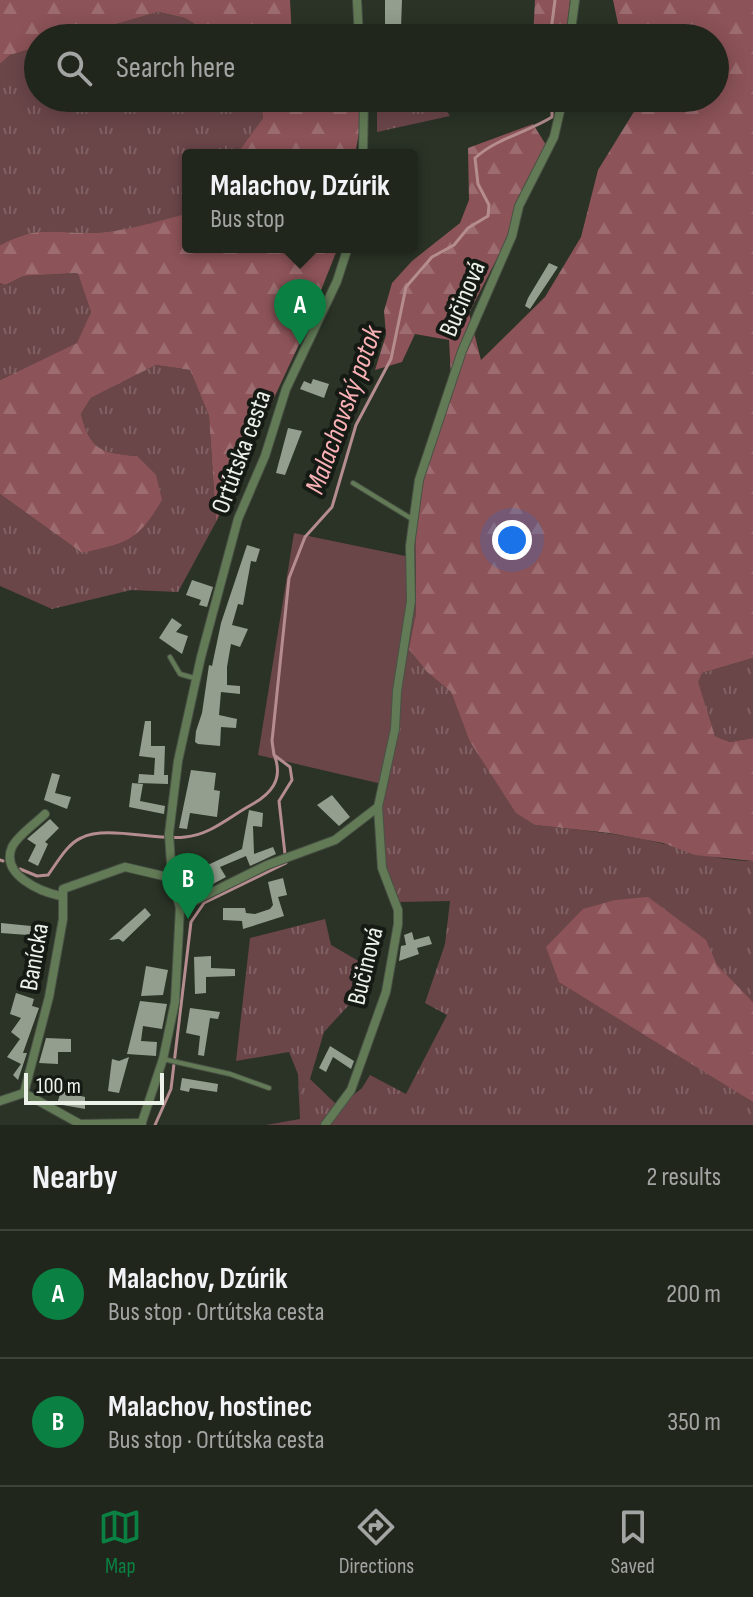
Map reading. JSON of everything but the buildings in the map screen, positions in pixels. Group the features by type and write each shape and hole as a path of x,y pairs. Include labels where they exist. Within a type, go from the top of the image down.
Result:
{"street":[{"path":"357,0 358,24"},
{"path":"572,24 575,0"},
{"path":"363,149 364,112"},
{"name":"Bučinová","path":"325,1125 351,1090 391,971 398,910 382,868 378,807 395,729 397,691 411,601 410,546 419,480 462,351 512,236 519,206 554,137 560,112"},
{"name":"Ortútska cesta","path":"24,1093 80,1124 142,1124 165,1060 175,1002 180,908 172,878 169,838 180,745 238,519 265,456 286,389 337,281 346,253"},
{"path":"180,908 286,858 335,840 378,807"},
{"name":"Banícka","path":"45,814 13,847 13,868 34,886 61,896"},
{"name":"Banícka","path":"24,1093 51,984 63,919 61,896 66,887 125,867 172,878"},
{"path":"0,1101 24,1093"}],"lane":[{"path":"353,483 414,520"},
{"path":"170,657 180,674 196,679"},
{"path":"165,1060 230,1074 269,1088"}],"green space":[{"path":"0,0 290,0 291,24 195,24 185,18 158,12 116,24 24,24 24,51 10,55 0,64"},
{"path":"535,0 570,0 567,24 534,24"},
{"path":"613,0 753,0 753,658 702,673 698,682 715,736 730,742 753,738 753,861 695,855 663,843 609,833 535,825 516,813 469,740 451,692 427,672 407,647 416,614 415,509 432,437 452,397 449,340 415,334 402,362 375,370 386,335 384,311 392,283 412,261 460,223 469,200 468,148 533,124 546,145 507,239 469,313 481,360 545,297 581,237 598,170 634,112 729,112 729,24 618,24"},
{"path":"158,12 185,18 195,24 116,24"},
{"path":"24,51 24,112 262,112 263,118 240,149 182,149 182,215 115,231 35,232 0,245 0,64 10,55"},
{"path":"262,112 359,112 356,149 240,149 263,118"},
{"path":"377,112 447,112 450,116 377,132"},
{"path":"182,215 182,253 336,253 302,338 216,522 209,416 190,370 156,365 91,398 81,414 88,435 106,451 137,456 156,475 162,500 145,524 130,538 82,553 0,494 0,380 77,343 91,312 78,273 24,276 5,285 0,283 0,245 35,232 90,233 140,226"},
{"path":"79,273 91,312 78,343 0,380 0,283 5,285 24,276"},
{"path":"156,365 190,370 209,416 216,522 178,592 131,590 52,609 0,586 0,494 82,553 137,456 99,447 88,435 81,414 91,398"},
{"path":"294,533 415,558 416,614 382,784 258,755"},
{"path":"407,647 427,672 451,692 469,740 535,825 629,837 717,857 753,861 753,1002 716,965 705,940 716,1078 753,1102 753,1125 266,1125 300,1119 298,1074 289,1052 236,1061 250,938 325,919 331,945 362,963 358,995 324,1032 310,1079 339,1107 362,1088 370,1075 406,1094 447,1015 425,1003 445,944 450,901 398,902 387,890 376,813"},
{"path":"753,658 753,738 730,742 715,736 697,682 702,673"},
{"path":"648,897 706,940 717,965 753,1002 753,1102 559,982 546,947 583,909 615,900"}],"waterway":[{"name":"Malachovský potok","path":"552,24 555,0"},
{"name":"Malachovský potok","path":"155,1125 171,1089 191,922 204,903 286,863 279,801 292,780 290,767 274,755 272,741 289,578 305,537 332,507 356,425 391,359 406,287 432,257 454,245 468,228 488,216 489,205 478,184 475,158 493,145 552,117 552,112"},
{"path":"20,869 37,876 48,875 71,845 91,834 173,838 203,833 258,801 274,786 277,773 275,757"}],"place":[{"name":"Malachov, Dzúrik","path":"300,345"},
{"name":"Malachov, hostinec","path":"188,919"}]}
